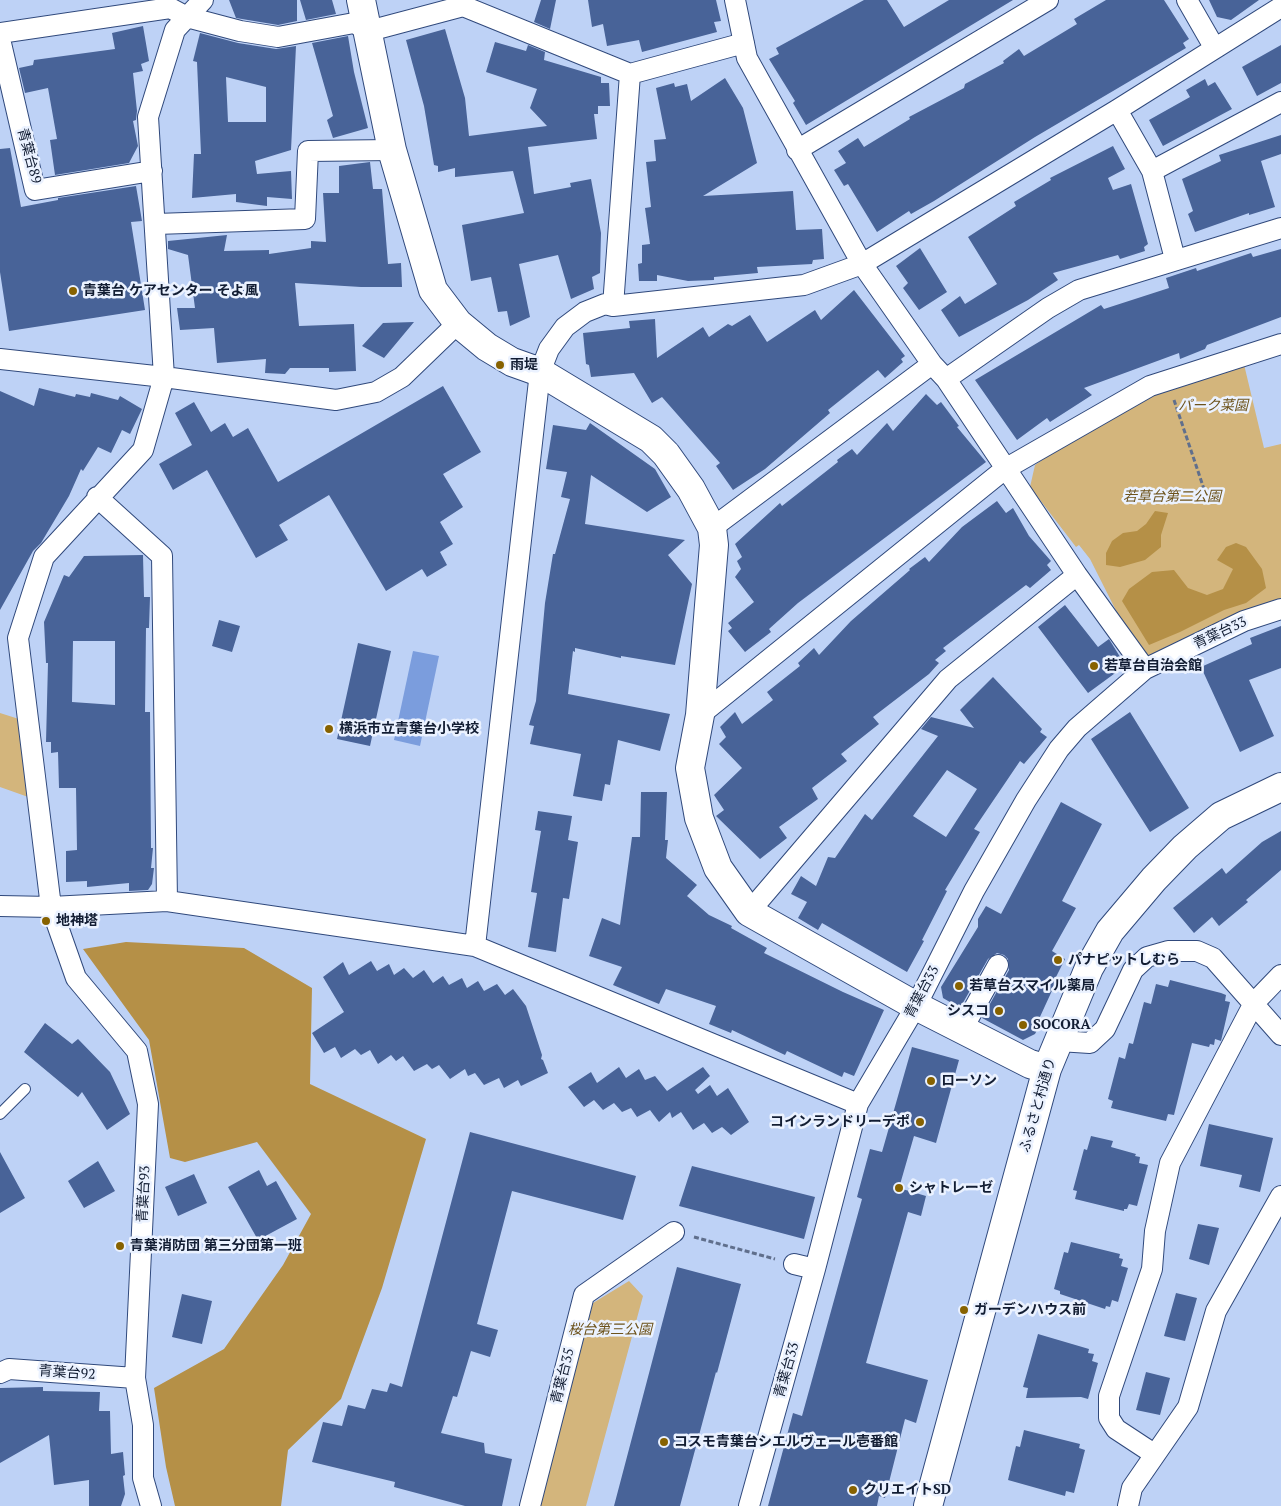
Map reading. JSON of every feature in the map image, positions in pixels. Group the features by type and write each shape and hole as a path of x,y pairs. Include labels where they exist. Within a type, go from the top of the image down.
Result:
{"street":[{"name":"青葉台93","path":"151,1506 143,1478 143,1425 135,1378 148,1104 137,1051 76,978 51,907 18,638 44,557 142,450 164,377 148,117 175,30 203,0"},
{"path":"361,0 369,31 392,150 432,290 458,323 487,348 512,362 540,372 651,439 666,454 692,489 712,528 714,545 700,715 690,768 700,818 718,868 749,912 916,1006 1030,1064 1047,1069"},
{"path":"735,0 747,58 862,264 932,364 946,379 1077,575 1145,668"},
{"path":"797,150 1048,0"},
{"path":"1187,0 1214,47"},
{"path":"0,33 170,8 187,17 240,31 278,37 354,22 369,31 463,6 630,74 744,43"},
{"path":"474,946 540,372 549,349 565,327 585,312 605,304 613,306 804,285 862,264 1117,110 1214,47 1281,7"},
{"name":"青葉台89","path":"0,39 35,190 152,171"},
{"path":"613,306 630,74"},
{"path":"1152,171 1281,102"},
{"path":"1117,110 1152,171 1175,259"},
{"path":"156,224 305,219 308,151 392,150"},
{"path":"946,379 1048,308 1079,290 1281,228"},
{"path":"0,359 164,377 336,400 376,392 402,377 458,323"},
{"path":"700,715 1005,469 1140,390 1281,344"},
{"path":"712,528 932,364"},
{"path":"97,497 162,556 167,901"},
{"path":"749,912 948,679 1077,575"},
{"name":"青葉台33","path":"749,1506 815,1269 858,1104 916,1006 974,891 1026,800 1054,756 1077,728 1145,668 1244,621 1281,609"},
{"name":"ふるさと村通り","path":"928,1506 1047,1069 1089,968 1110,931 1154,879 1185,847 1221,816 1281,787"},
{"path":"0,906 51,907 167,901 474,946 858,1104"},
{"path":"1059,1041 1090,1043 1105,1029 1133,970 1147,957 1168,951 1197,951 1213,958 1281,1035"},
{"path":"962,1030 998,965"},
{"path":"1154,1454 1116,1429 1109,1418 1109,1396 1152,1269 1155,1231 1170,1163 1254,1003 1281,975"},
{"path":"1128,1506 1132,1488 1188,1407 1216,1311 1273,1228 1281,1196"},
{"name":"青葉台35","path":"530,1506 584,1295 674,1232"},
{"path":"794,1264 815,1269"},
{"name":"青葉台92","path":"0,1373 10,1369 135,1378"}],"lane":[{"path":"0,1114 25,1088"}],"path":[{"path":"1168,380 1206,495"},
{"path":"674,1232 794,1264"}],"green space":[{"name":"若草台第二公園","path":"1242,356 1264,448 1281,444 1281,609 1145,668 1090,559 1079,545 1076,547 1030,487 1035,465 1140,391"},
{"path":"0,713 22,720 31,798 0,787"},
{"name":"桜台第三公園","path":"629,1281 643,1296 586,1506 540,1506 593,1303"}],"shaded area":[{"path":"1155,511 1168,513 1161,535 1161,547 1145,560 1120,567 1106,565 1106,553 1112,541 1123,533 1137,531 1146,524"},
{"path":"1236,543 1246,547 1262,569 1266,588 1246,603 1224,610 1149,645 1122,601 1129,589 1152,572 1174,570 1188,588 1207,595 1223,589 1233,569 1217,560 1226,547"},
{"path":"126,942 244,948 312,988 310,1084 426,1139 382,1288 341,1399 288,1450 281,1506 175,1506 166,1467 154,1388 224,1349 283,1265 311,1214 257,1142 185,1162 170,1158 149,1040 83,949"}],"water":[{"path":"413,651 439,656 420,746 394,740"}],"building":[{"path":"229,0 297,0 297,21 278,25 236,18"},
{"path":"300,0 332,0 336,14 306,20"},
{"path":"541,0 556,0 550,29 534,22"},
{"path":"588,0 716,0 721,21 714,22 717,32 642,52 639,40 607,46 603,24 592,27"},
{"path":"864,0 887,0 904,27 949,0 1013,0 806,125 793,103 795,101 769,59 779,54 776,48"},
{"path":"1106,0 1164,0 1189,39 1183,43 1186,48 1035,137 934,201 911,214 909,211 877,232 848,184 844,186 834,170 846,163 838,151 858,138 864,147 910,119 909,117 964,88 965,84 1004,63 1003,61 1019,49 1024,56 1077,24 1074,19"},
{"path":"1209,0 1259,0 1231,20 1217,17"},
{"path":"143,26 149,61 141,64 143,71 133,73 137,111 136,120 133,121 138,146 129,163 55,175 50,140 57,139 48,88 25,93 19,68 33,65 34,60 115,49 112,33"},
{"path":"445,29 465,98 469,136 547,126 530,108 537,89 486,72 495,42 526,51 528,45 545,52 544,60 601,77 601,83 609,83 610,106 598,106 598,114 594,114 597,139 528,147 534,194 571,187 570,183 591,179 601,233 600,273 592,277 594,289 571,299 558,255 519,264 530,317 510,326 507,311 498,312 491,277 471,281 462,225 524,213 513,171 455,177 455,168 438,172 438,166 434,165 424,106 406,40"},
{"path":"200,33 238,43 276,49 296,46 291,150 255,161 257,174 291,171 292,199 267,197 267,206 236,202 236,194 192,198 194,154 201,154 197,62 193,61","holes":["226,77 266,87 266,122 228,122"]},
{"path":"348,36 354,72 368,128 333,138 327,120 333,116 312,43"},
{"path":"1281,45 1281,83 1257,96 1242,67"},
{"path":"725,78 743,108 757,163 703,196 793,191 796,230 822,229 824,259 813,260 812,264 757,267 758,273 714,277 714,280 688,281 657,275 657,281 639,281 638,264 642,263 642,245 650,244 645,208 651,207 646,162 656,161 654,140 666,139 656,88 674,83 675,87 687,84 691,101"},
{"path":"1205,79 1208,86 1215,82 1232,109 1163,146 1149,120 1190,97 1186,90"},
{"path":"1281,135 1281,154 1261,161 1275,207 1249,215 1249,213 1195,232 1188,214 1193,211 1182,179 1221,161 1219,155"},
{"path":"1113,146 1125,169 1108,178 1113,190 1131,184 1148,244 1144,247 1145,251 1120,259 1118,255 1053,273 1058,280 1028,300 959,337 941,310 960,296 965,304 997,284 968,237 1016,206 1014,202 1051,180 1050,178"},
{"path":"10,148 21,207 58,200 58,198 136,186 142,221 131,222 145,310 9,331 0,272 0,149"},
{"path":"370,162 373,189 382,189 388,264 401,263 402,287 361,287 295,283 299,326 354,324 356,371 329,372 329,368 290,368 285,374 265,373 266,359 217,363 214,328 180,330 177,308 195,308 188,255 168,249 168,241 227,235 224,251 269,250 269,254 311,248 311,241 326,242 323,193 339,193 339,166"},
{"path":"920,248 947,292 919,310 903,288 908,283 896,266"},
{"path":"1281,249 1281,317 1207,345 1205,349 1180,359 1179,353 1084,388 1092,395 1050,422 1047,418 1017,440 975,380 1101,305 1104,309 1169,288 1166,278 1196,268 1197,271 1251,253 1253,257"},
{"path":"854,290 905,356 901,359 903,362 885,378 878,370 828,410 830,413 765,469 733,490 716,466 720,463 662,397 652,403 634,373 591,377 589,365 586,364 583,333 630,328 629,321 655,319 657,358 703,327 709,337 728,324 732,326 750,315 767,342 815,310 821,320"},
{"path":"414,322 384,358 362,346 383,323"},
{"path":"443,386 481,452 443,474 463,507 440,522 453,544 440,552 447,565 427,577 422,569 386,591 329,495 279,525 288,540 256,558 207,470 173,490 159,464 192,445 175,413 194,402 211,432 225,423 233,437 248,428 278,482"},
{"path":"39,388 75,397 76,394 90,397 91,393 118,400 120,396 142,409 130,434 122,430 111,453 98,447 83,471 81,469 69,496 41,543 33,551 0,610 0,391 34,406"},
{"path":"926,394 937,405 941,402 959,426 957,427 986,462 798,603 769,629 771,632 745,652 728,631 732,628 728,623 754,602 735,577 741,569 737,561 742,557 735,544 780,503 782,506 852,449 857,455 887,423 893,431"},
{"path":"590,423 655,469 671,497 647,512 591,475 585,524 685,540 668,555 692,584 675,665 621,656 621,658 575,648 575,652 573,651 568,694 670,714 660,751 618,740 610,785 605,784 602,801 573,796 581,754 530,744 534,726 529,725 536,701 545,603 553,554 555,554 570,499 561,497 567,472 546,469 553,425 586,430"},
{"path":"997,501 1006,513 1013,508 1029,536 1051,561 1047,565 1051,570 1030,588 1026,585 943,648 946,651 935,660 939,663 929,674 873,717 879,724 841,754 847,761 812,788 818,799 779,827 787,838 760,859 716,816 724,810 714,795 742,768 719,744 726,737 720,727 735,712 742,724 773,700 767,692 800,666 798,663 814,648 819,655 851,621 909,569 925,557 929,562 962,527"},
{"path":"143,555 144,597 150,597 149,628 146,628 145,712 150,712 151,848 153,848 151,868 154,868 152,884 148,890 129,891 129,883 87,887 87,881 66,882 66,851 77,850 76,788 59,788 58,752 51,753 51,742 46,742 48,663 46,663 44,622 64,575 69,577 84,556","holes":["73,641 115,641 115,705 72,702"]},
{"path":"1065,605 1098,647 1109,639 1122,660 1117,665 1118,671 1088,693 1038,627"},
{"path":"219,620 240,626 232,652 212,646"},
{"path":"1281,626 1281,668 1249,680 1274,736 1240,752 1201,667 1252,644 1250,638"},
{"path":"358,643 391,651 370,746 337,739"},
{"path":"993,677 1042,729 1040,732 1047,737 1024,764 1020,761 974,829 980,832 945,890 947,891 922,940 924,941 907,972 822,923 818,930 798,918 807,902 791,894 801,876 816,886 828,857 835,858 865,814 872,820 938,736 921,729 931,717 974,728 960,710","holes":["947,770 977,789 946,837 913,816"]},
{"path":"1130,712 1189,808 1150,832 1091,739"},
{"path":"641,792 667,792 665,840 668,840 666,858 697,885 687,896 709,915 732,926 731,928 767,948 764,953 884,1010 854,1076 844,1072 842,1077 787,1051 785,1055 732,1030 731,1033 709,1024 716,1006 666,989 659,1004 613,985 622,967 589,956 602,918 620,925 632,837 640,837"},
{"path":"1061,802 1102,824 1062,901 1076,908 1052,951 1065,959 1054,981 1056,982 1039,1019 1042,1020 1035,1034 1023,1040 982,1018 1009,970 1008,959 1004,955 997,953 988,959 960,1008 943,998 941,987 978,927 978,919 986,906 1001,914"},
{"path":"538,811 572,816 568,840 578,842 569,899 563,898 556,952 528,947 537,893 531,892 541,831 535,830"},
{"path":"1281,831 1281,870 1246,900 1248,902 1219,926 1212,917 1194,933 1173,908 1222,868 1226,874 1262,842"},
{"path":"371,961 377,971 389,964 394,975 404,968 413,978 424,970 433,983 443,976 449,985 462,978 467,988 478,981 484,991 497,984 505,995 513,989 526,1006 542,1055 541,1059 548,1073 521,1086 518,1080 504,1088 499,1078 484,1085 475,1073 468,1076 465,1069 450,1079 439,1065 432,1069 427,1064 414,1071 403,1056 396,1061 391,1055 378,1064 370,1050 361,1055 355,1049 341,1058 335,1047 324,1053 312,1033 344,1012 323,977 343,962 349,975"},
{"path":"1170,980 1221,993 1226,995 1225,1001 1230,1002 1221,1041 1215,1039 1214,1045 1210,1044 1209,1047 1192,1043 1174,1115 1168,1114 1166,1121 1111,1108 1113,1101 1108,1099 1119,1057 1125,1059 1129,1043 1133,1044 1144,1002 1151,1004 1156,984 1168,987"},
{"path":"45,1023 72,1044 78,1039 110,1072 130,1114 107,1130 82,1092 78,1097 24,1052"},
{"path":"912,1047 959,1060 936,1143 914,1136 899,1188 926,1196 921,1216 908,1212 866,1363 928,1380 916,1423 905,1419 885,1498 879,1496 877,1506 768,1506 793,1413 802,1416 862,1199 857,1197 870,1149 882,1152"},
{"path":"619,1067 626,1078 639,1069 645,1080 655,1076 667,1091 703,1067 710,1076 695,1090 698,1094 710,1085 717,1096 728,1088 749,1122 731,1135 722,1127 712,1133 704,1123 693,1130 681,1112 672,1118 670,1112 659,1122 650,1110 637,1117 631,1108 622,1112 614,1103 603,1110 594,1100 584,1107 568,1087 591,1072 597,1083"},
{"path":"1209,1124 1273,1138 1260,1192 1239,1187 1242,1175 1200,1166"},
{"path":"470,1132 636,1176 623,1220 512,1191 477,1324 498,1330 490,1357 471,1351 457,1397 453,1396 441,1433 484,1443 485,1453 512,1459 502,1506 465,1506 394,1487 395,1482 312,1462 323,1422 342,1426 348,1405 365,1409 372,1389 387,1392 390,1383 402,1387"},
{"path":"1091,1136 1113,1141 1111,1147 1136,1154 1135,1156 1140,1157 1139,1163 1148,1165 1137,1206 1129,1204 1124,1211 1075,1199 1077,1191 1073,1190 1084,1149 1087,1150"},
{"path":"0,1152 25,1198 0,1213"},
{"path":"98,1161 115,1191 84,1208 68,1181"},
{"path":"692,1166 815,1197 804,1239 679,1206"},
{"path":"259,1170 267,1186 276,1181 297,1219 258,1240 228,1187"},
{"path":"194,1174 207,1203 178,1216 165,1187"},
{"path":"1198,1224 1219,1228 1209,1265 1189,1259"},
{"path":"1071,1242 1120,1254 1119,1258 1123,1259 1121,1266 1128,1268 1118,1302 1112,1300 1110,1307 1106,1306 1105,1309 1060,1294 1060,1291 1054,1289 1064,1252 1068,1253"},
{"name":"コスモ青葉台シエルヴェール壱番館","path":"677,1267 741,1284 680,1506 614,1506"},
{"path":"1176,1293 1197,1298 1185,1341 1164,1336"},
{"path":"182,1294 212,1301 202,1344 172,1337"},
{"path":"1038,1334 1089,1349 1088,1353 1094,1354 1092,1361 1098,1363 1088,1399 1081,1397 1026,1398 1028,1388 1023,1387"},
{"path":"1146,1372 1170,1378 1160,1415 1136,1410"},
{"path":"43,1387 43,1391 100,1392 99,1411 110,1411 111,1454 123,1452 125,1494 121,1506 89,1506 89,1480 54,1485 49,1435 0,1463 0,1388"},
{"path":"1024,1430 1080,1444 1079,1448 1085,1450 1074,1493 1066,1491 1065,1496 1008,1480 1016,1446 1020,1447"}],"place":[{"name":"青葉台 ケアセンター そよ風","path":"73,291"},
{"name":"雨堤","path":"500,365"},
{"name":"若草台自治会館","path":"1094,666"},
{"name":"横浜市立青葉台小学校","path":"329,729"},
{"name":"地神塔","path":"46,921"},
{"name":"パナピットしむら","path":"1058,960"},
{"name":"若草台スマイル薬局","path":"959,986"},
{"name":"シスコ","path":"999,1011"},
{"name":"SOCORA","path":"1023,1025"},
{"name":"ローソン","path":"931,1081"},
{"name":"コインランドリーデポ","path":"920,1122"},
{"name":"シャトレーゼ","path":"899,1188"},
{"name":"青葉消防団 第三分団第一班","path":"120,1246"},
{"name":"ガーデンハウス前","path":"964,1310"},
{"name":"コスモ青葉台シエルヴェール壱番館","path":"664,1442"},
{"name":"クリエイトSD","path":"853,1490"}],"park label":[{"name":"パーク菜園","path":"1213,406"}]}
